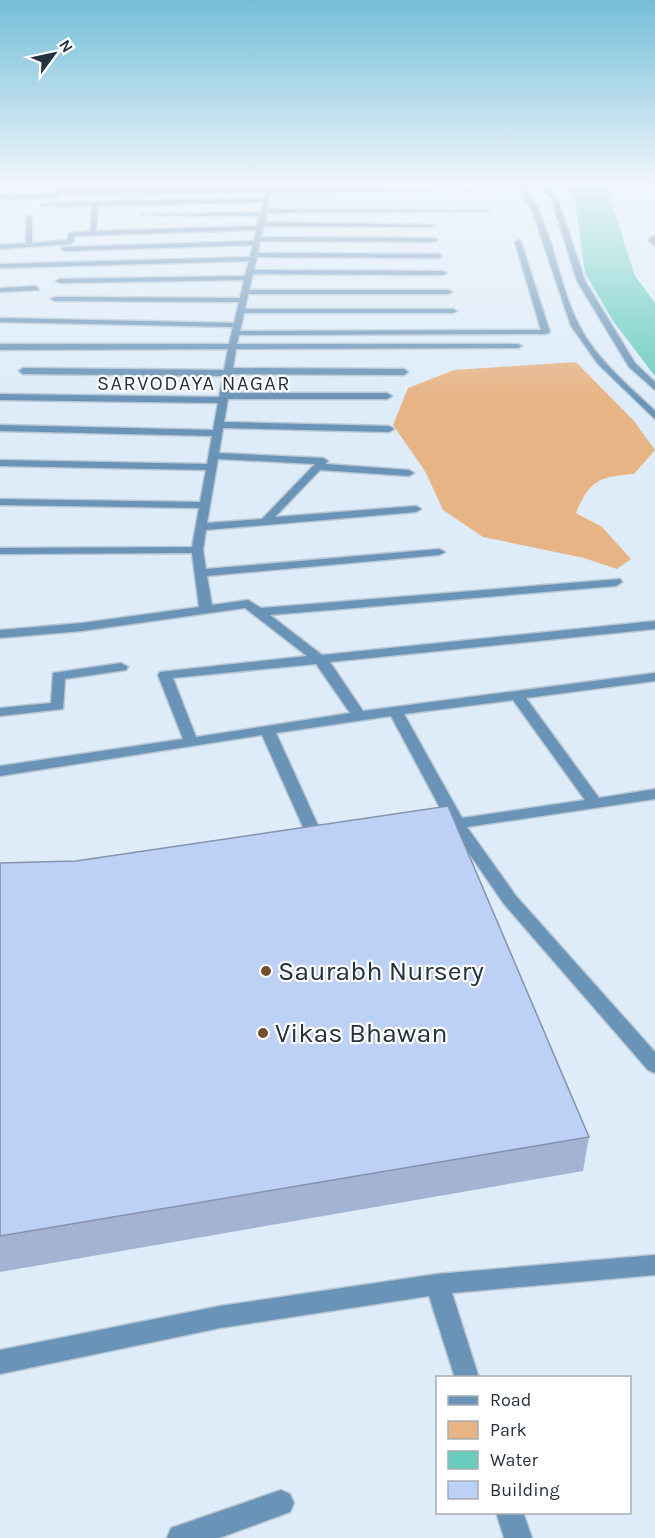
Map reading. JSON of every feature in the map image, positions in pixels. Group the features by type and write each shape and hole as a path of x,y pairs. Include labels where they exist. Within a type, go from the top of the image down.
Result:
{"street":[{"path":"206,610 197,550 232,349 254,257"},
{"path":"0,266 296,257"},
{"path":"439,257 458,332"},
{"path":"0,320 237,329 546,332 523,257"},
{"path":"550,257 561,294 576,328 603,362 655,416"},
{"path":"573,257 581,281 632,365 655,387"},
{"path":"60,281 250,275 443,273"},
{"path":"0,290 36,288"},
{"path":"55,299 448,292"},
{"path":"241,311 453,311"},
{"path":"0,347 232,349 518,346"},
{"path":"23,371 404,372"},
{"path":"0,397 387,396"},
{"path":"0,428 389,429"},
{"path":"0,463 323,461 266,522"},
{"path":"317,467 409,473"},
{"path":"0,502 205,505"},
{"path":"201,527 416,509"},
{"path":"0,551 197,550"},
{"path":"201,573 440,552"},
{"path":"258,612 616,582"},
{"path":"0,634 82,627 248,604 318,658 359,716"},
{"path":"191,741 165,675 655,626"},
{"path":"0,712 58,706 58,676 121,667"},
{"path":"0,771 359,716 655,677"},
{"path":"517,695 595,802"},
{"path":"395,711 457,824 510,900 655,1065"},
{"path":"267,730 319,844"},
{"path":"423,829 655,794"},
{"path":"0,1362 220,1317 437,1284 655,1265"},
{"path":"437,1284 466,1376"},
{"path":"181,1538 281,1503"},
{"path":"510,1514 518,1538"}],"green space":[{"path":"576,362 634,421 655,450 634,474 598,482 586,493 576,513 602,527 631,559 617,569 584,558 483,537 443,510 425,471 393,425 408,388 454,370"}],"water":[{"path":"583,257 629,257 635,276 655,303 655,376 613,321 585,273"}],"building":[{"name":"Vikas Bhawan","path":"448,806 589,1137 0,1236 0,863 76,861"}],"place":[{"name":"Saurabh Nursery","path":"266,971"},
{"name":"Vikas Bhawan","path":"263,1033"}],"district":[{"name":"SARVODAYA NAGAR","path":"194,383"}]}
